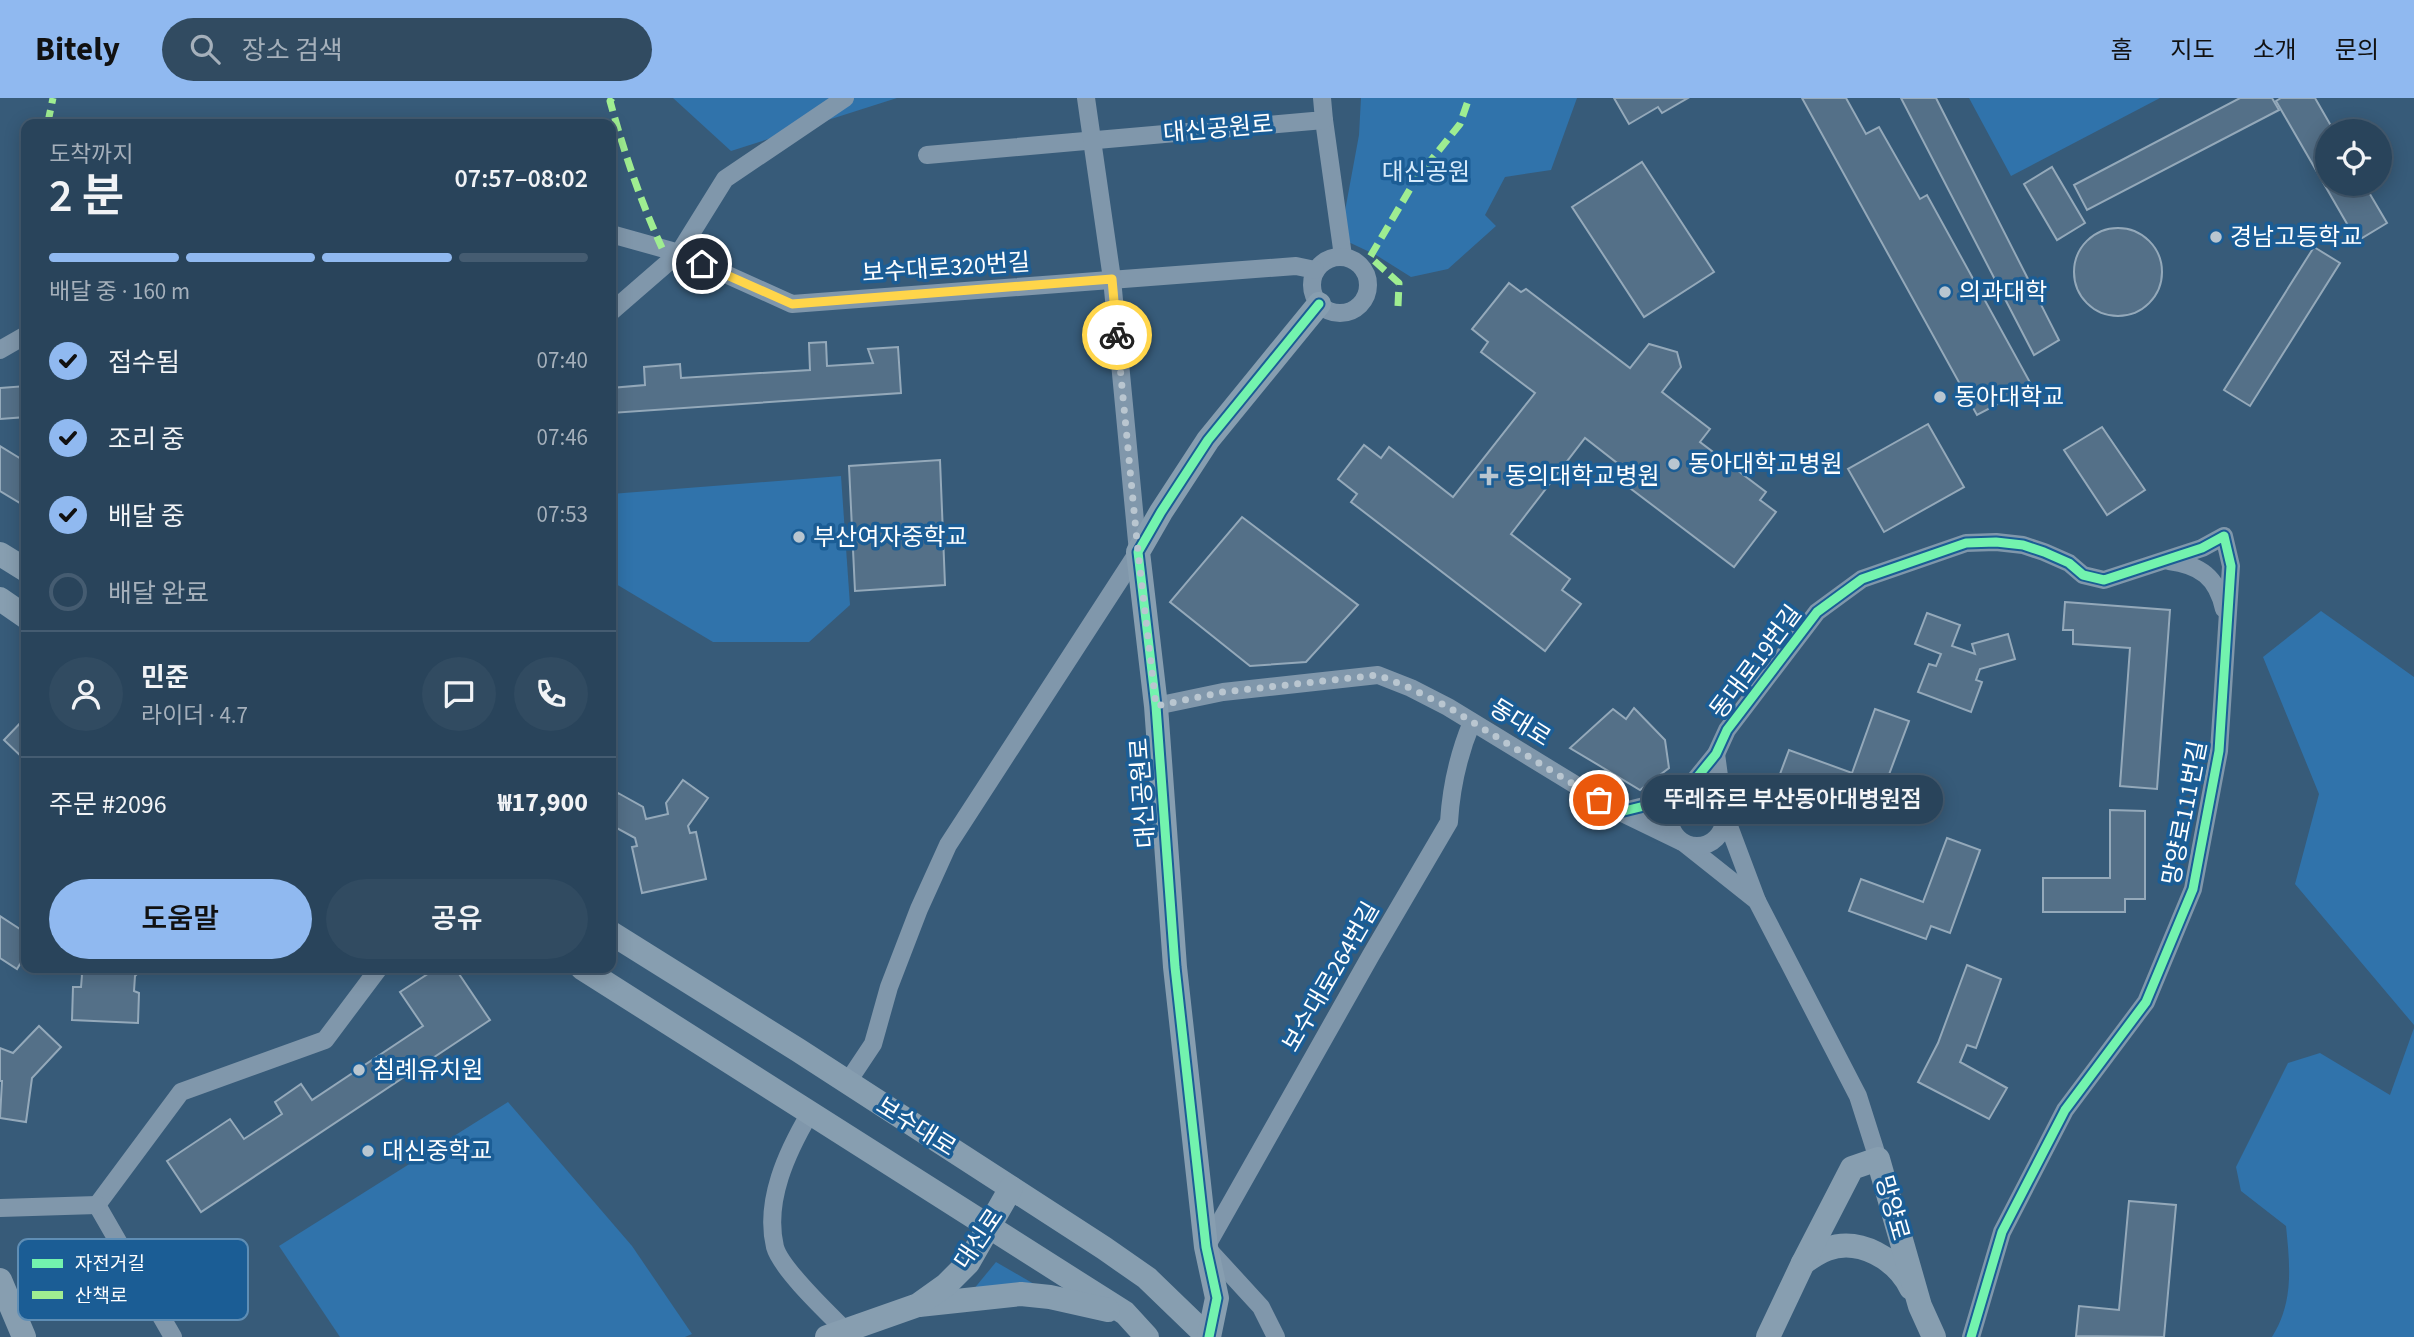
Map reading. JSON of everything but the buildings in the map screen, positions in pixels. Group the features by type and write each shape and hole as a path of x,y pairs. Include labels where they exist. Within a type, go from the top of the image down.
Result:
{"main road":[{"path":"1138,552 1208,440 1319,304"},
{"name":"대신공원로","path":"1138,552 1156,706 1175,967 1206,1247 1217,1297 1208,1337"},
{"path":"0,554 21,567"},
{"path":"0,598 21,613"},
{"name":"보수대로","path":"616,936 799,1050 1104,1248 1147,1278 1208,1337"},
{"name":"보수대로","path":"590,973 1125,1313 1147,1337"},
{"name":"망양로","path":"1768,1337 1852,1168 1878,1159 1920,1306"},
{"name":"대신로","path":"836,1334 918,1305 946,1285 968,1263 1012,1188"},
{"name":"망양로","path":"1803,1263 1833,1247 1851,1246 1873,1251 1901,1273 1934,1337"},
{"path":"0,1280 24,1337"},
{"path":"918,1305 1021,1294 1050,1297 1125,1313"}],"street":[{"path":"616,308 679,253 725,179 845,98"},
{"name":"대신공원로","path":"1086,98 1112,279 1138,552"},
{"path":"1322,98 1343,257"},
{"name":"대신공원로","path":"927,155 1324,120"},
{"name":"보수대로320번길","path":"616,235 679,253 792,304 1296,266 1315,270"},
{"path":"1343,257 1359,263 1368,278 1366,296 1357,307 1345,312 1331,311 1319,304 1313,293 1312,282 1315,270 1327,259 1343,257"},
{"path":"0,350 21,338"},
{"name":"동대로19번길","path":"1681,797 1716,754 1727,730 1817,612 1862,579 1966,542 1996,542 2022,545 2069,563 2083,575 2104,580 2202,548 2224,537"},
{"name":"망양로111번길","path":"1970,1337 2002,1232 2064,1110 2146,1002 2193,889 2219,751 2231,566 2224,537"},
{"path":"847,1083 873,1044 889,987 919,909 948,845 1138,552"},
{"path":"2165,560 2188,563 2207,576 2220,591 2227,621"},
{"name":"동대로","path":"1156,706 1223,692 1378,675 1410,688 1472,722 1620,812 1685,843 1757,901 1858,1096 1878,1159"},
{"name":"보수대로264번길","path":"1206,1247 1371,955 1450,822 1451,801 1472,722"},
{"path":"1681,797 1672,807 1670,821 1674,834 1685,843 1696,846 1709,844 1724,826 1716,754"},
{"path":"1620,812 1693,792 1707,793 1718,801 1724,813 1757,901"},
{"path":"97,1205 181,1092 325,1040 375,973"},
{"path":"810,1113 795,1138 773,1201 776,1249 836,1334"},
{"path":"0,1209 97,1205"},
{"path":"97,1205 117,1239"},
{"path":"1206,1247 1261,1307 1276,1337"},
{"path":"163,1320 173,1337"}],"green space":[{"path":"673,98 897,98 731,151"},
{"name":"대신공원","path":"1361,98 1577,98 1551,170 1505,177 1485,215 1496,226 1448,269 1411,277 1376,255 1340,238 1359,135"},
{"path":"1969,98 2160,98 2011,176"},
{"path":"841,476 850,605 809,642 713,642 616,584 616,494"},
{"path":"2321,611 2414,677 2414,1025 2295,884 2319,794 2263,657"},
{"path":"2414,1028 2414,1337 2272,1337 2284,1311 2289,1283 2286,1226 2241,1191 2236,1167 2288,1063 2320,1053 2390,1095"},
{"path":"508,1102 632,1246 692,1334 685,1337 340,1337 279,1246"},
{"path":"996,1262 1034,1284 973,1290"}],"marked path":[{"path":"49,119 53,98"},
{"path":"612,98 610,101 615,119"},
{"path":"1398,306 1399,283 1370,257 1416,179 1460,124 1469,98"},
{"path":"616,121 662,248"}],"cycle path":[{"path":"1209,1337 1217,1298 1206,1247 1175,967 1156,706 1138,552 1208,440 1319,304"},
{"path":"1620,812 1681,797 1716,754 1727,730 1817,612 1862,579 1966,543 1996,542 2023,545 2044,552 2069,563 2083,575 2104,580 2202,548 2224,536 2231,566 2219,751 2193,889 2146,1002 2065,1110 2002,1232 1971,1337"}],"way so far":[{"path":"1117,335 1156,706 1223,692 1378,675 1448,707 1599,800"}],"place":[{"name":"경남고등학교","path":"2216,237"},
{"name":"의과대학","path":"1945,292"},
{"name":"동아대학교","path":"1940,397"},
{"name":"동아대학교병원","path":"1674,464"},
{"name":"동의대학교병원","path":"1489,476"},
{"name":"부산여자중학교","path":"799,537"},
{"name":"뚜레쥬르 부산동아대병원점","path":"1599,800"},
{"name":"침례유치원","path":"359,1070"},
{"name":"대신중학교","path":"368,1151"}],"route":[{"path":"702,264 792,304 1112,279 1117,335"}]}
